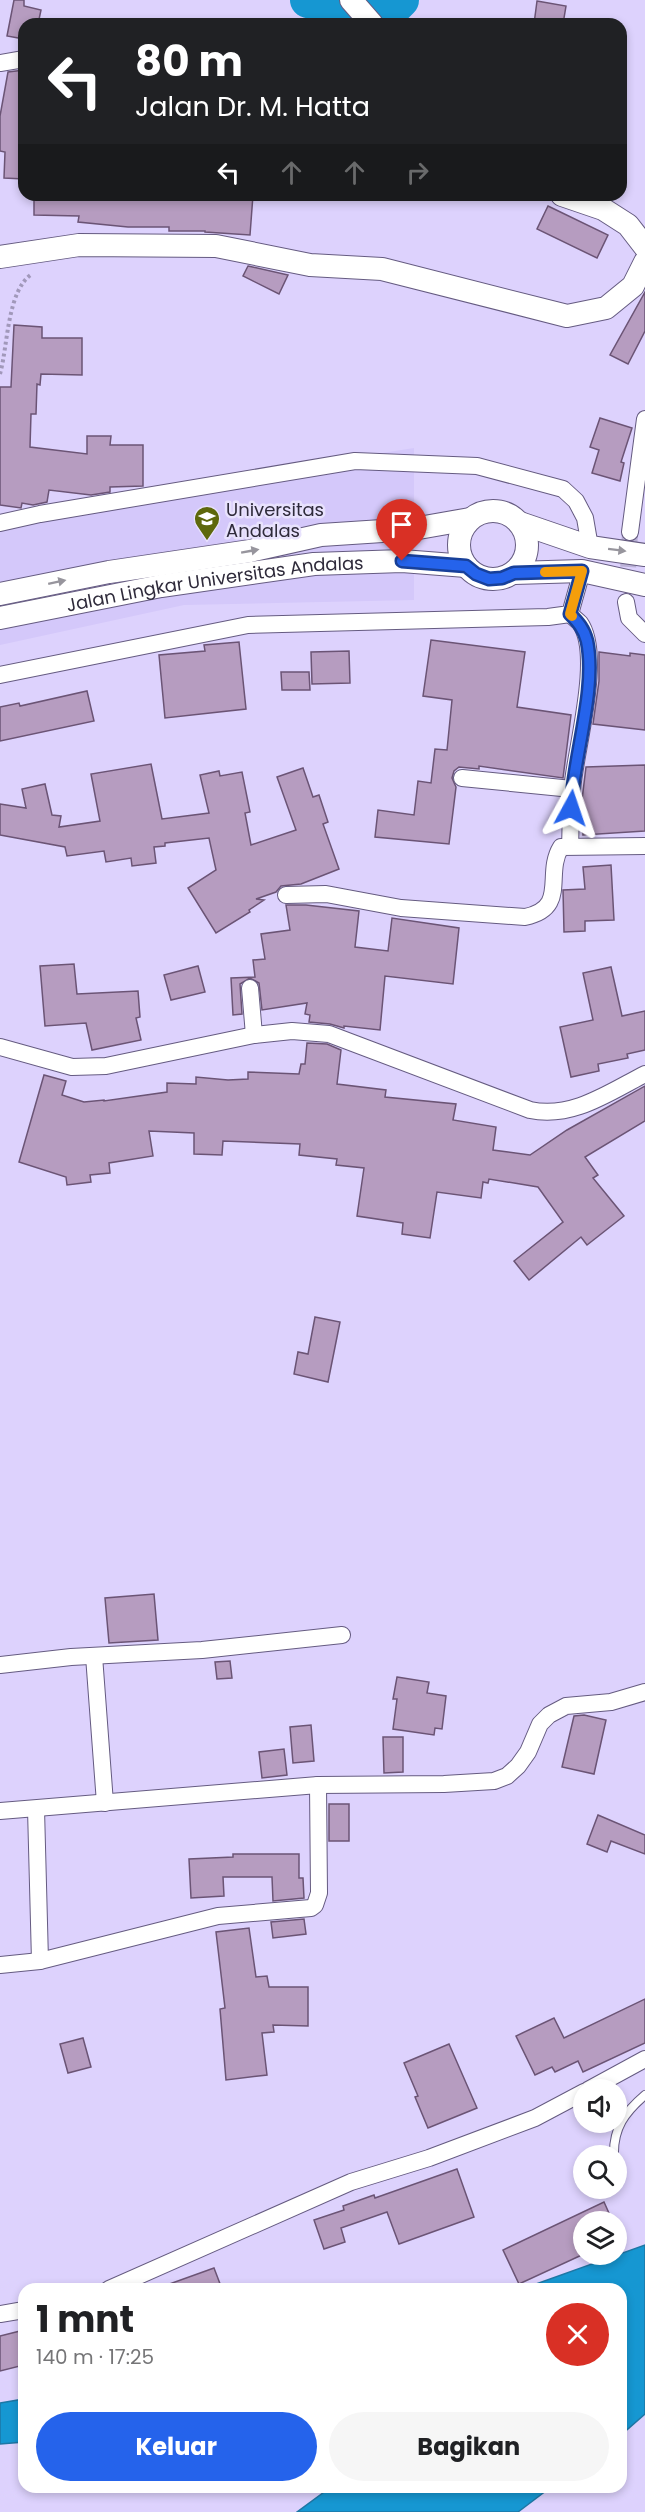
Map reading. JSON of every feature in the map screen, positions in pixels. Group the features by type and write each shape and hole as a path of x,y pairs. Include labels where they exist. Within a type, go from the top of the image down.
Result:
{"street":[{"path":"351,0 367,18"},
{"path":"0,63 18,60"},
{"path":"580,201 603,209 628,225 645,247"},
{"path":"0,256 79,245 216,246 310,265 382,269 567,316 606,308 633,286 645,262"},
{"path":"630,532 645,419"},
{"path":"0,523 40,514 355,461 455,465 477,466 563,489 576,501 585,518 590,547"},
{"path":"645,555 590,547 520,523 512,516 490,511 470,519 464,527 459,547 466,566 476,574 489,579 502,578 514,573 582,571 645,585"},
{"name":"Jalan Lingkar Universitas Andalas","path":"0,594 109,572 250,551 321,535 413,529 470,519"},
{"path":"514,573 523,562 528,550 526,536 520,523"},
{"name":"Jalan Lingkar Universitas Andalas","path":"0,618 161,586 314,564 402,561 466,566"},
{"path":"570,614 582,571"},
{"path":"626,602 629,618 645,634"},
{"path":"0,675 248,625 536,618 570,614"},
{"path":"570,614 580,624 587,640 588,670 584,720 572,789 570,845"},
{"path":"462,778 572,789"},
{"path":"286,895 326,894 401,908 525,917 538,915 547,908 554,889 556,856 561,847 570,845 620,848 645,846"},
{"path":"250,988 254,1035"},
{"path":"0,1047 72,1067 106,1066 254,1035 292,1031 329,1034 530,1110 547,1114 582,1107 645,1074"},
{"path":"0,1665 94,1656 202,1650 342,1635"},
{"path":"94,1656 105,1803"},
{"path":"0,1811 318,1785 444,1784 494,1781 507,1776 518,1766 528,1752 540,1724 549,1715 566,1706 611,1702 645,1692"},
{"path":"0,1965 40,1961 218,1916 311,1908 315,1905 319,1893 318,1785"},
{"path":"36,1809 40,1961"},
{"path":"608,2079 645,2059"},
{"path":"123,2283 351,2182 429,2158 534,2118 573,2098"},
{"path":"0,2314 18,2311"}],"lane":[{"path":"614,2145 614,2136 620,2122 630,2108 645,2095"}],"path":[{"path":"0,374 19,286 28,276 38,270"}],"shaded area":[{"name":"Universitas Andalas","path":"414,448 414,600 184,605 0,645 0,522 161,488"}],"water":[{"path":"645,2245 645,2414 627,2430 627,2283 539,2283 589,2265 627,2265 627,2251"},
{"path":"18,2400 18,2442 0,2444 0,2403"},
{"path":"323,2493 543,2493 518,2512 297,2512"}],"building":[{"path":"14,0 24,0 24,6 41,10 39,18 18,18 18,38 7,36"},
{"path":"537,1 566,6 564,18 535,18"},
{"path":"18,71 18,179 4,178 5,152 0,151 0,116 8,72"},
{"path":"34,201 253,201 250,235 169,231 169,227 128,227 78,222 79,216 34,215"},
{"path":"548,206 608,235 597,258 537,229"},
{"path":"248,266 288,275 279,294 243,276"},
{"path":"645,292 645,331 628,364 610,355"},
{"path":"14,325 42,327 42,338 82,338 82,375 41,374 40,385 37,384 36,414 31,414 30,447 87,454 87,436 111,436 110,445 143,445 143,486 110,487 110,492 91,495 49,490 47,502 33,505 22,503 21,508 0,505 0,387 11,387"},
{"path":"600,418 632,428 621,462 624,463 620,481 592,473 599,450 590,447"},
{"path":"431,640 525,652 517,707 571,715 563,778 479,766 479,769 459,767 454,771 452,778 456,787 449,844 375,837 378,810 414,815 418,781 431,783 435,749 447,750 452,700 423,696"},
{"path":"239,642 246,709 165,718 159,655 205,651 204,645"},
{"path":"349,651 350,683 312,684 311,652"},
{"path":"599,652 630,656 630,653 645,655 645,730 593,724 599,681"},
{"path":"281,672 309,672 310,690 282,690"},
{"path":"87,691 94,721 0,741 0,707 19,703 20,706"},
{"path":"151,764 162,819 209,813 200,775 219,771 220,776 242,772 250,812 245,813 251,845 296,830 277,777 303,768 313,797 319,795 328,822 323,824 339,869 301,884 281,886 276,892 256,899 264,900 249,910 250,912 216,933 188,888 216,870 209,838 165,843 165,846 154,847 156,863 132,866 131,858 106,862 104,851 67,856 65,847 0,835 0,804 26,808 22,789 45,784 52,815 61,816 59,827 100,821 91,774"},
{"path":"645,765 645,831 583,835 582,800 586,767"},
{"path":"611,865 614,920 585,921 585,931 564,932 563,890 585,889 583,867"},
{"path":"286,905 359,911 355,947 388,951 392,918 459,928 453,984 385,976 380,1030 344,1026 344,1028 309,1022 310,1015 305,1014 307,1003 262,1010 259,983 250,978 240,984 242,1014 233,1015 231,978 255,977 253,960 265,959 261,934 290,930"},
{"path":"74,964 77,994 138,991 140,1017 136,1018 141,1040 92,1050 86,1023 45,1026 40,966"},
{"path":"198,966 205,992 171,1000 164,975"},
{"path":"611,967 622,1016 645,1011 645,1050 627,1054 628,1058 598,1064 599,1071 571,1077 560,1027 593,1020 583,973"},
{"path":"307,1043 327,1044 341,1050 337,1084 386,1090 385,1097 456,1104 453,1120 496,1127 493,1150 530,1155 567,1130 645,1086 645,1121 585,1157 598,1175 593,1178 624,1216 587,1245 581,1237 529,1280 514,1261 563,1222 538,1187 489,1179 488,1183 483,1182 481,1198 437,1192 430,1238 402,1234 403,1223 357,1216 364,1168 336,1165 337,1159 299,1155 300,1144 223,1141 222,1155 194,1154 194,1133 149,1131 153,1156 109,1163 110,1173 90,1175 91,1182 67,1185 66,1177 19,1162 44,1075 66,1081 62,1095 84,1102 104,1101 167,1092 167,1083 196,1084 196,1077 228,1080 248,1079 248,1072 299,1074 301,1064 305,1064"},
{"path":"315,1317 340,1322 328,1382 294,1374 298,1352 308,1354"},
{"path":"154,1594 158,1640 109,1643 105,1598"},
{"path":"230,1661 232,1678 217,1679 215,1662"},
{"path":"397,1677 429,1682 427,1693 446,1696 442,1729 435,1728 434,1735 393,1729 397,1699 393,1699"},
{"path":"584,1715 606,1720 594,1774 562,1767 574,1716"},
{"path":"311,1725 314,1761 293,1763 290,1727"},
{"path":"383,1737 403,1737 403,1772 384,1773"},
{"path":"284,1749 287,1775 262,1778 259,1752"},
{"path":"329,1804 349,1804 349,1841 329,1841"},
{"path":"598,1815 645,1835 645,1854 611,1841 607,1852 587,1844"},
{"path":"233,1854 299,1854 299,1878 303,1878 304,1898 273,1901 272,1877 223,1877 224,1896 191,1898 189,1859 233,1857"},
{"path":"304,1919 306,1934 273,1938 271,1922"},
{"path":"249,1928 256,1977 267,1976 269,1987 308,1987 308,2026 273,2025 274,2032 262,2033 267,2075 226,2080 220,2009 225,2008 216,1932"},
{"path":"645,1999 645,2043 583,2072 578,2061 555,2072 552,2067 535,2075 516,2036 554,2018 564,2038"},
{"path":"83,2038 91,2067 68,2073 60,2044"},
{"path":"449,2044 477,2108 428,2128 404,2063"},
{"path":"457,2169 474,2217 399,2244 387,2212 341,2228 345,2242 324,2249 314,2220 344,2210 343,2206 374,2195 375,2198"},
{"path":"604,2202 608,2211 585,2211"},
{"path":"573,2217 573,2259 519,2283 503,2250"},
{"path":"214,2268 220,2283 172,2283"},
{"path":"18,2332 18,2366 0,2371 0,2336"}],"waterway":[{"path":"308,0 348,10 395,6 401,0"}],"tunnel":[{"path":"627,591 630,532"}],"slow traffic":[{"path":"545,572 582,571 570,614 572,616"}],"place":[{"name":"Universitas Andalas","path":"207,542"}],"route":[{"path":"402,561 466,566 476,574 489,579 502,578 514,573 582,571 570,614 580,624 587,640 588,670 584,720 571,808"}]}
